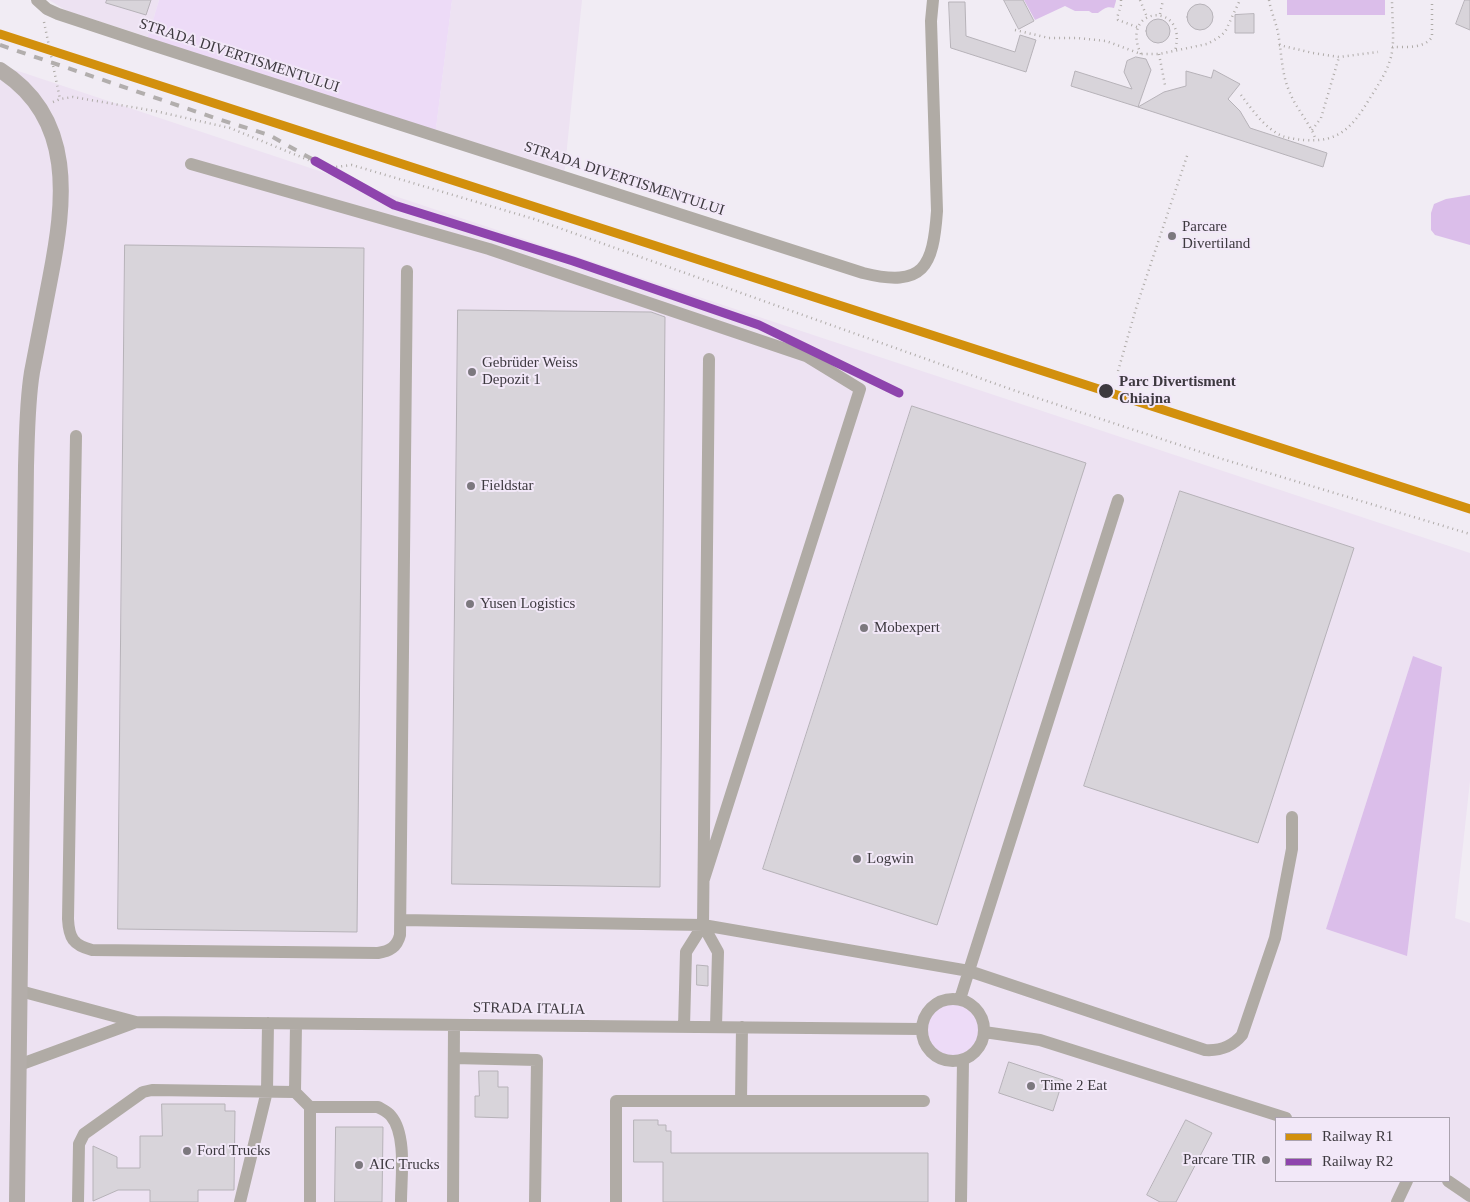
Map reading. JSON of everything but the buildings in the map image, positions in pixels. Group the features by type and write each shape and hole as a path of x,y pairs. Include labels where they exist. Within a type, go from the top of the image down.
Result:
{"main road":[{"path":"0,70 13,78 28,93 41,109 49,124 59,158 62,199 60,225 32,375 28,410 18,1202"}],"street":[{"name":"STRADA DIVERTISMENTULUI","path":"38,2 58,14 863,273 893,278 919,272 927,264 934,240 937,205 931,30 933,0"},
{"path":"191,164 489,248 806,356 860,389 704,879"},
{"path":"76,436 68,919 69,931 73,942 92,950 378,953 393,949 398,943 400,936 401,920 407,272"},
{"path":"709,359 703,925 718,952 716,1027"},
{"path":"960,999 1118,500"},
{"path":"401,920 703,925 969,971 1205,1050 1221,1049 1237,1041 1242,1035 1275,938 1292,848 1292,817"},
{"path":"684,1027 686,952 703,925"},
{"name":"STRADA ITALIA","path":"20,991 136,1022 921,1029"},
{"path":"951,998 960,999 976,1008 981,1015 984,1023 982,1041 978,1049 971,1056 963,1060 946,1060 931,1052 925,1045 921,1029 923,1019 927,1011 934,1004 951,998"},
{"name":"STRADA ITALIA","path":"19,1065 136,1022"},
{"path":"240,1202 267,1091 268,1023"},
{"path":"295,1092 296,1024"},
{"path":"453,1202 454,1025"},
{"path":"741,1101 742,1027"},
{"path":"984,1032 1040,1040 1283,1117"},
{"path":"454,1058 537,1060 535,1202"},
{"path":"961,1202 963,1060"},
{"path":"78,1202 79,1144 84,1134 143,1092 152,1090 295,1092 310,1107 310,1202"},
{"path":"616,1202 616,1101 924,1101"},
{"path":"310,1107 378,1107 392,1117 401,1136 401,1202"},
{"path":"1397,1202 1407,1182"},
{"path":"1449,1182 1470,1196"}],"path":[{"path":"1122,0 1118,20 1137,27"},
{"path":"1140,0 1147,16"},
{"path":"1160,14 1163,0"},
{"path":"1014,30 1049,38 1078,38 1106,41 1141,54 1159,54 1207,44 1218,38 1225,32 1240,0"},
{"path":"1269,0 1278,33 1280,60 1290,93 1316,140"},
{"path":"1241,95 1258,116 1275,132 1283,136 1295,139 1316,140 1334,137 1344,132 1358,117 1387,69 1392,47 1392,0"},
{"path":"1392,47 1420,45 1429,42 1432,37 1432,0"},
{"path":"38,2 60,99"},
{"path":"1141,54 1137,46 1137,27 1147,16 1160,14 1169,17 1174,23 1178,37 1175,51"},
{"path":"1279,45 1339,57 1378,52"},
{"path":"1159,54 1165,85"},
{"path":"1312,130 1321,118 1339,57"},
{"path":"41,109 60,99 73,97 155,111 230,128 328,168 352,165 534,219 1013,390 1219,458 1470,534"},
{"path":"1118,371 1137,306 1188,153"}],"shaded area":[{"path":"49,0 159,0 148,37 67,11"},
{"path":"159,0 452,0 435,136 146,43"},
{"path":"452,0 582,0 564,177 435,136"},
{"path":"1024,0 1116,1 1114,8 1107,8 1098,13 1075,11 1065,6 1035,20"},
{"path":"1287,0 1385,0 1385,15 1287,15"},
{"path":"0,65 1470,553 1470,781 1455,918 1470,923 1470,1202 0,1202"},
{"path":"1470,195 1470,245 1435,235 1431,230 1431,213 1434,204 1446,199"},
{"path":"1413,656 1442,667 1407,956 1326,929"},
{"path":"947,999 959,999 975,1008 982,1018 984,1030 982,1042 975,1052 959,1061 947,1061 936,1056 927,1047 922,1036 922,1024 927,1013 936,1004"}],"railway":[{"path":"0,34 1470,509"},
{"path":"0,45 269,135 394,205 573,261 759,325 899,393"}],"rail line":[{"name":"R1","path":"0,34 1470,509"},
{"name":"R2","path":"315,161 394,205 573,261 759,325 899,393"}],"place":[{"name":"Parcare Divertiland","path":"1172,236"},
{"name":"Gebrüder Weiss Depozit 1","path":"472,372"},
{"name":"Parc Divertisment Chiajna","path":"1106,391"},
{"name":"Fieldstar","path":"471,486"},
{"name":"Yusen Logistics","path":"470,604"},
{"name":"Mobexpert","path":"864,628"},
{"name":"Logwin","path":"857,859"},
{"name":"Time 2 Eat","path":"1031,1086"},
{"name":"Ford Trucks","path":"187,1151"},
{"name":"Parcare TIR","path":"1266,1160"},
{"name":"AIC Trucks","path":"359,1165"}]}
